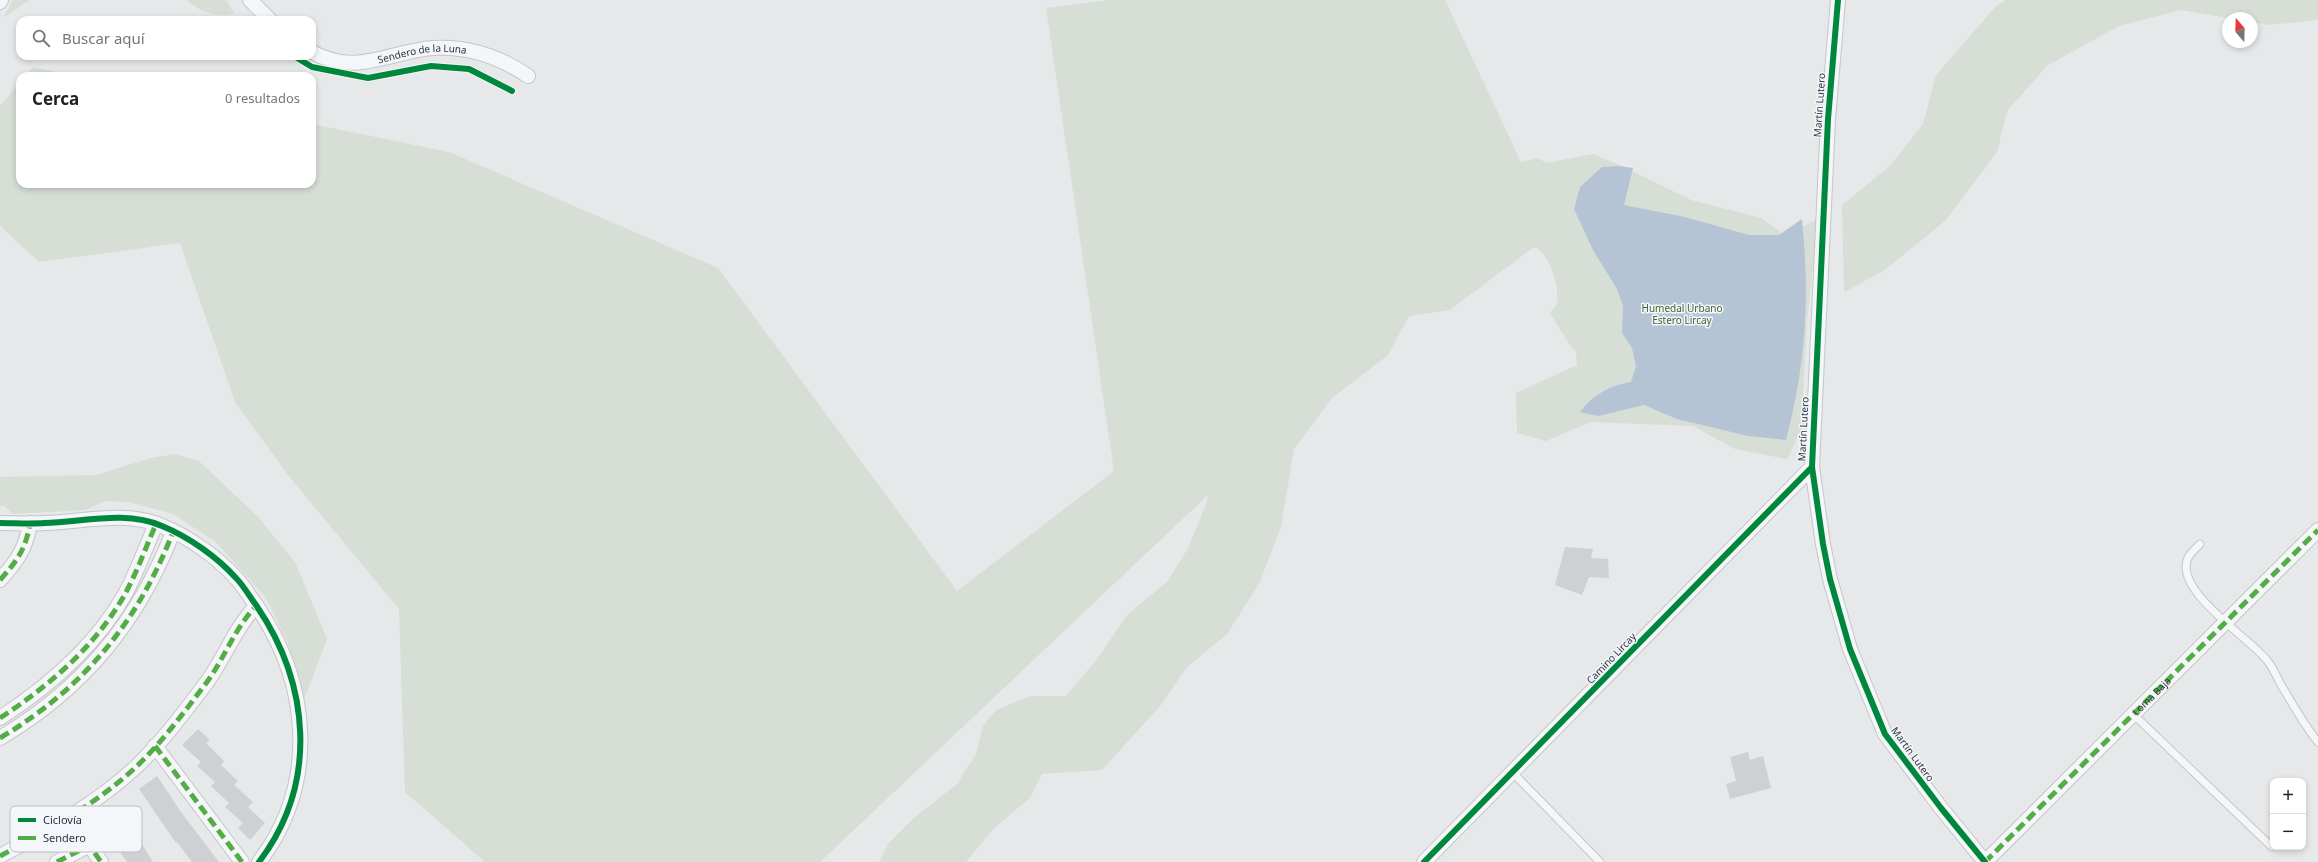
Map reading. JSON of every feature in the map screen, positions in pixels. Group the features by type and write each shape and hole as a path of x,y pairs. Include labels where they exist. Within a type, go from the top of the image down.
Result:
{"street":[{"path":"250,0 266,16"},
{"name":"Martín Lutero","path":"1838,0 1828,119 1812,468 1823,544 1832,586 1850,649 1872,707 1885,734 1908,766 1985,862"},
{"name":"Sendero de la Luna","path":"316,54 348,63 373,62 432,48 458,48 489,55 528,76"},
{"name":"Camino Lircay","path":"1424,862 1812,468"},
{"path":"0,523 30,523 126,517 156,524 173,532 201,548 237,578 276,638 288,665 295,687 301,731 300,753 292,798 275,838 259,862"},
{"path":"0,580 17,561 27,541 30,523"},
{"path":"0,718 31,698 57,676 96,636 125,594 156,524"},
{"name":"Loma Baja","path":"1985,862 2318,530"},
{"path":"0,738 20,726 60,696 101,656 120,633 150,584 173,532"},
{"path":"83,806 136,767 155,746 208,681 235,637 240,624 256,606"},
{"path":"155,746 242,862"},
{"path":"0,856 10,850"},
{"path":"57,862 76,852"},
{"path":"95,852 101,862"}],"lane":[{"path":"2200,544 2188,558 2186,568 2189,580 2204,604 2226,621 2267,660 2296,710 2318,742"},
{"path":"2133,714 2270,845"},
{"path":"1512,772 1600,862"}],"green space":[{"path":"13,0 29,0 3,18"},
{"path":"187,0 226,0 234,13 209,13 203,11"},
{"name":"Humedal Urbano Estero Lircay","path":"1110,0 1445,0 1521,162 1537,158 1547,163 1593,154 1622,166 1691,200 1761,218 1785,235 1818,219 1807,322 1801,431 1787,459 1735,449 1693,426 1591,422 1546,441 1517,433 1516,393 1577,365 1576,352 1569,344 1550,313 1557,302 1555,279 1545,256 1540,250 1534,247 1450,310 1409,316 1388,355 1332,398 1294,449 1281,527 1259,584 1227,634 1186,668 1161,705 1102,770 1042,774 1030,798 994,828 966,862 879,862 889,843 914,818 957,784 976,754 983,726 996,710 1031,696 1066,696 1098,658 1127,615 1167,582 1187,550 1206,505 1208,495 820,862 485,862 405,792 399,609 288,475 235,402 180,243 39,262 0,226 0,106 16,87 16,188 316,188 316,125 449,152 718,268 957,591 1114,471 1046,8"},
{"path":"2006,0 2318,0 2318,20 2269,25 2258,23 2258,12 2222,12 2222,17 2181,10 2119,26 2048,65 2007,111 1997,152 1946,220 1885,270 1844,292 1842,205 1891,165 1923,124 1936,75 1996,6"},
{"path":"33,67 56,72 29,72"},
{"path":"175,454 199,461 258,517 295,562 327,639 304,700 288,643 266,598 216,542 173,514 129,502 105,501 86,510 12,514 5,506 0,506 0,477 96,475 151,458"}],"water":[{"path":"1619,166 1633,168 1624,205 1685,217 1749,235 1779,235 1802,219 1806,276 1806,304 1802,358 1793,412 1786,440 1748,436 1677,419 1644,405 1598,416 1580,412 1590,401 1602,392 1609,388 1631,382 1636,366 1632,348 1622,333 1623,306 1617,289 1593,250 1574,209 1580,187 1602,167"}],"building":[{"path":"1565,547 1593,549 1591,558 1608,559 1609,578 1589,577 1582,595 1555,585"},
{"path":"198,729 210,740 206,743 224,761 221,765 238,781 234,785 253,802 248,807 265,823 250,840 238,828 243,823 225,807 229,803 211,786 215,782 197,766 201,762 182,745"},
{"path":"1748,752 1750,760 1763,756 1771,788 1730,799 1726,784 1736,781 1730,757"},
{"path":"157,776 181,812 219,862 192,862 177,842 176,843 139,789"},
{"path":"142,844 153,862 127,862 120,852 142,852"}],"marked path":[{"path":"0,580 20,554 26,540 30,523"},
{"path":"0,718 18,706 70,664 100,631 125,594 156,524"},
{"path":"1985,862 2318,530"},
{"path":"0,738 58,697 82,675 105,650 125,624 143,595 159,565 173,532"},
{"path":"86,806 106,792 137,766 165,736 207,682 236,633 256,606"},
{"path":"155,746 242,862"},
{"path":"0,856 10,851"},
{"path":"57,862 76,852"},
{"path":"94,852 101,862"}],"cycle path":[{"path":"1838,0 1828,119 1812,467 1823,544 1830,579 1850,649 1885,734 1941,808 1985,862"},
{"path":"301,60 312,67 368,78 431,66 469,69 512,91"},
{"path":"1424,862 1812,467"},
{"path":"0,523 39,523 104,518 148,521 162,526 202,548 242,584 274,635 288,667 296,700 300,734 299,767 291,800 278,832 259,862"}]}
